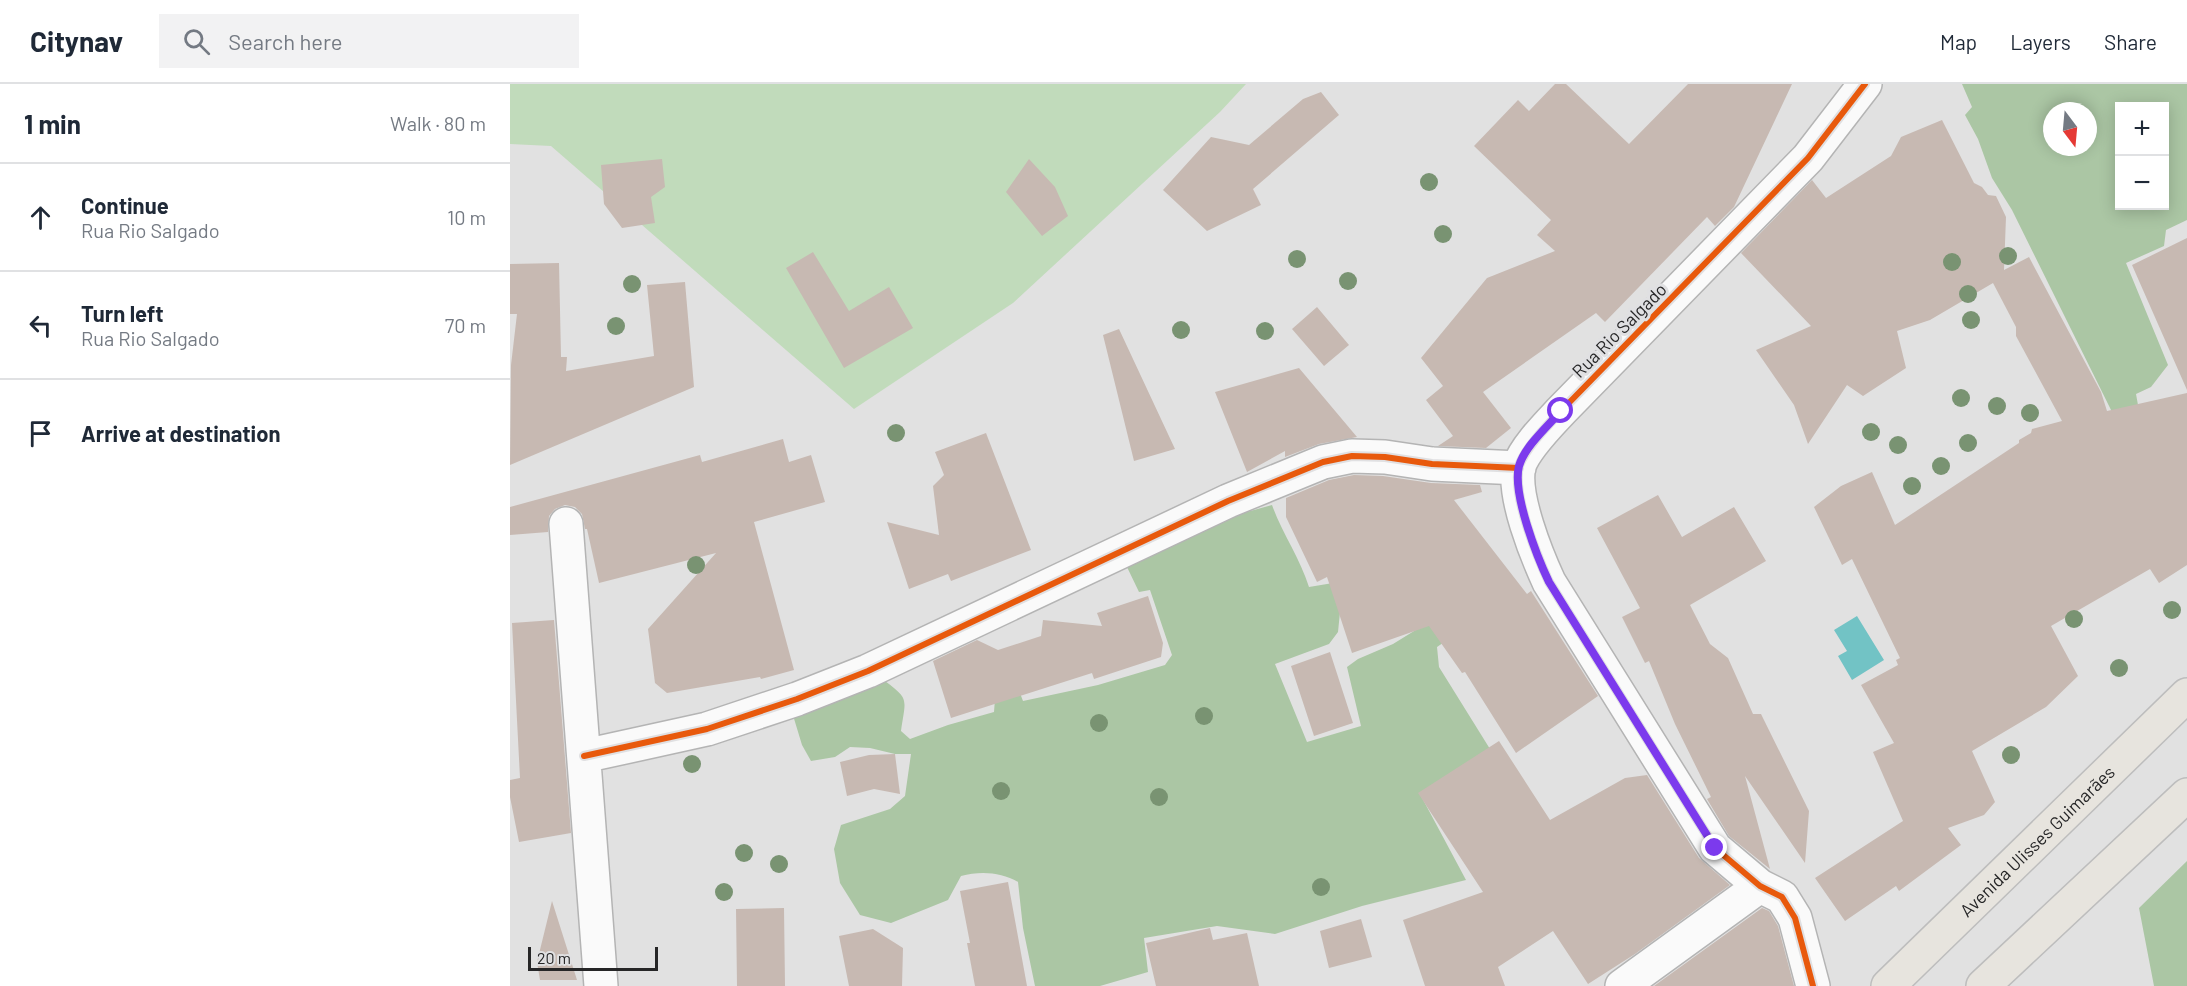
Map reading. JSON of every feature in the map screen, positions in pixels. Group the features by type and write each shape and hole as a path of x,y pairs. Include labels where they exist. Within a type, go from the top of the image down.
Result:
{"main road":[{"name":"Avenida Ulisses Guimarães","path":"1888,986 2187,695"},
{"path":"1983,986 2187,795"}],"street":[{"name":"Rua Rio Salgado","path":"1519,468 1525,454 1561,411 1808,158 1865,84"},
{"path":"584,756 707,729 807,695 868,671 1228,501 1323,462 1352,456 1384,457 1432,464 1519,468 1520,498 1536,552 1549,582 1715,848 1760,885 1782,897 1795,918 1813,986"},
{"path":"566,524 601,986"},
{"path":"1622,986 1760,885"}],"green space":[{"path":"510,84 1246,84 1220,112 1013,303 854,409 551,146 510,144"},
{"path":"1962,84 2187,84 2187,220 2166,230 2164,246 2126,263 2168,365 2151,387 2136,394 2138,405 2113,414 2012,210 1992,178 1978,139 1965,115 1972,107"},
{"path":"1272,505 1309,587 1333,583 1340,612 1338,632 1329,644 1275,664 1307,742 1361,726 1347,667 1358,659 1393,644 1440,615 1507,599 1437,647 1439,667 1490,749 1420,794 1466,880 1362,906 1275,934 1217,926 1144,938 1148,972 1100,986 1035,986 1023,928 1018,882 1005,876 976,873 961,876 948,900 891,923 860,915 840,883 834,849 841,825 890,809 905,796 911,754 895,754 870,748 850,747 835,757 811,761 802,745 792,712 881,678 904,700 901,731 910,739 994,712 995,699 1015,680 1023,701 1098,685 1165,665 1172,655 1150,590 1139,592 1127,567 1225,518"},
{"path":"2187,861 2187,986 2154,986 2139,908"}],"water":[{"path":"1857,616 1884,660 1852,680 1838,656 1847,651 1834,630"}],"building":[{"path":"1555,84 1566,84 1629,144 1688,84 1792,84 1734,207 1715,226 1707,217 1605,322 1596,313 1483,392 1511,428 1486,448 1438,446 1453,436 1426,400 1443,386 1421,358 1487,278 1555,251 1537,235 1551,220 1474,146 1518,100 1529,111"},
{"path":"1321,92 1339,115 1253,189 1261,205 1207,231 1163,190 1211,137 1249,145 1303,99"},
{"path":"1942,120 1974,183 1982,187 1988,195 1996,196 2006,217 2004,270 2029,257 2101,392 2107,411 2187,393 2187,565 2159,583 2150,569 2051,626 2078,676 2046,707 1972,751 1995,802 1984,815 1948,828 1961,845 1899,891 1896,886 1845,921 1815,878 1903,821 1873,752 1894,743 1861,685 1898,665 1896,660 1900,658 1852,559 1842,565 1814,507 1841,486 1872,472 1895,525 2019,443 2019,440 2031,433 2032,429 2062,421 2016,336 2016,327 1993,283 1930,320 1897,331 1906,368 1863,396 1847,385 1808,444 1794,405 1756,350 1811,326 1741,253 1812,180 1826,198 1891,156 1901,137"},
{"path":"662,159 665,187 651,197 655,223 622,228 604,204 601,165"},
{"path":"1029,159 1055,187 1068,216 1042,236 1006,192"},
{"path":"2187,238 2187,390 2132,265"},
{"path":"813,252 849,311 889,287 913,328 844,368 786,268"},
{"path":"559,263 561,357 567,357 566,371 654,356 647,285 685,282 694,387 510,465 511,365 517,314 510,314 510,264"},
{"path":"1317,307 1349,345 1324,366 1292,329"},
{"path":"1119,329 1175,449 1134,461 1103,335"},
{"path":"1299,368 1357,437 1319,444 1285,457 1285,451 1247,472 1215,392"},
{"path":"986,433 1031,550 951,581 948,574 909,589 887,522 939,535 933,486 944,475 935,452"},
{"path":"783,439 789,462 811,455 825,502 754,522 794,670 761,679 760,677 667,693 655,683 648,629 716,553 599,583 587,529 585,529 582,514 575,507 565,505 555,509 549,516 548,532 510,535 510,507 700,455 702,462"},
{"path":"1354,475 1383,476 1431,483 1480,485 1482,492 1454,500 1527,594 1531,591 1598,696 1516,753 1465,672 1462,673 1429,626 1352,653 1327,577 1317,582 1286,517 1286,498 1329,480"},
{"path":"1658,495 1682,537 1734,507 1766,561 1690,605 1710,644 1728,658 1753,714 1761,714 1809,811 1805,863 1745,776 1770,869 1729,836 1707,799 1711,797 1675,724 1649,661 1645,663 1622,617 1640,608 1597,528"},
{"path":"1148,596 1163,643 1161,657 1094,679 1092,673 951,718 933,661 977,640 998,650 1041,636 1043,620 1102,626 1097,613"},
{"path":"554,620 571,833 519,842 510,797 510,780 520,778 512,623"},
{"path":"1330,652 1353,723 1314,736 1291,666"},
{"path":"1499,741 1550,820 1625,778 1647,775 1699,858 1730,885 1635,954 1588,984 1553,931 1498,967 1505,986 1425,986 1403,920 1483,892 1418,793"},
{"path":"895,754 900,794 874,789 847,796 840,762 869,755"},
{"path":"1008,882 1027,986 975,986 960,891"},
{"path":"552,901 577,980 540,980 537,962"},
{"path":"784,908 785,986 737,986 736,909"},
{"path":"1762,908 1769,911 1778,926 1794,986 1654,986"},
{"path":"1361,919 1372,957 1329,968 1320,931"},
{"path":"1210,928 1213,940 1247,933 1259,986 1156,986 1146,943"},
{"path":"873,929 903,948 902,986 849,986 839,936"}],"cycle path":[{"path":"1813,986 1795,918 1782,897 1760,886 1715,848 1549,582 1522,509 1518,478 1519,466 1531,444 1808,158 1865,84"},
{"path":"584,756 707,729 797,699 868,671 1228,501 1323,462 1352,456 1385,457 1432,464 1519,468"}],"route":[{"path":"1561,411 1525,454 1519,468 1520,498 1536,552 1549,582 1715,848"}]}
